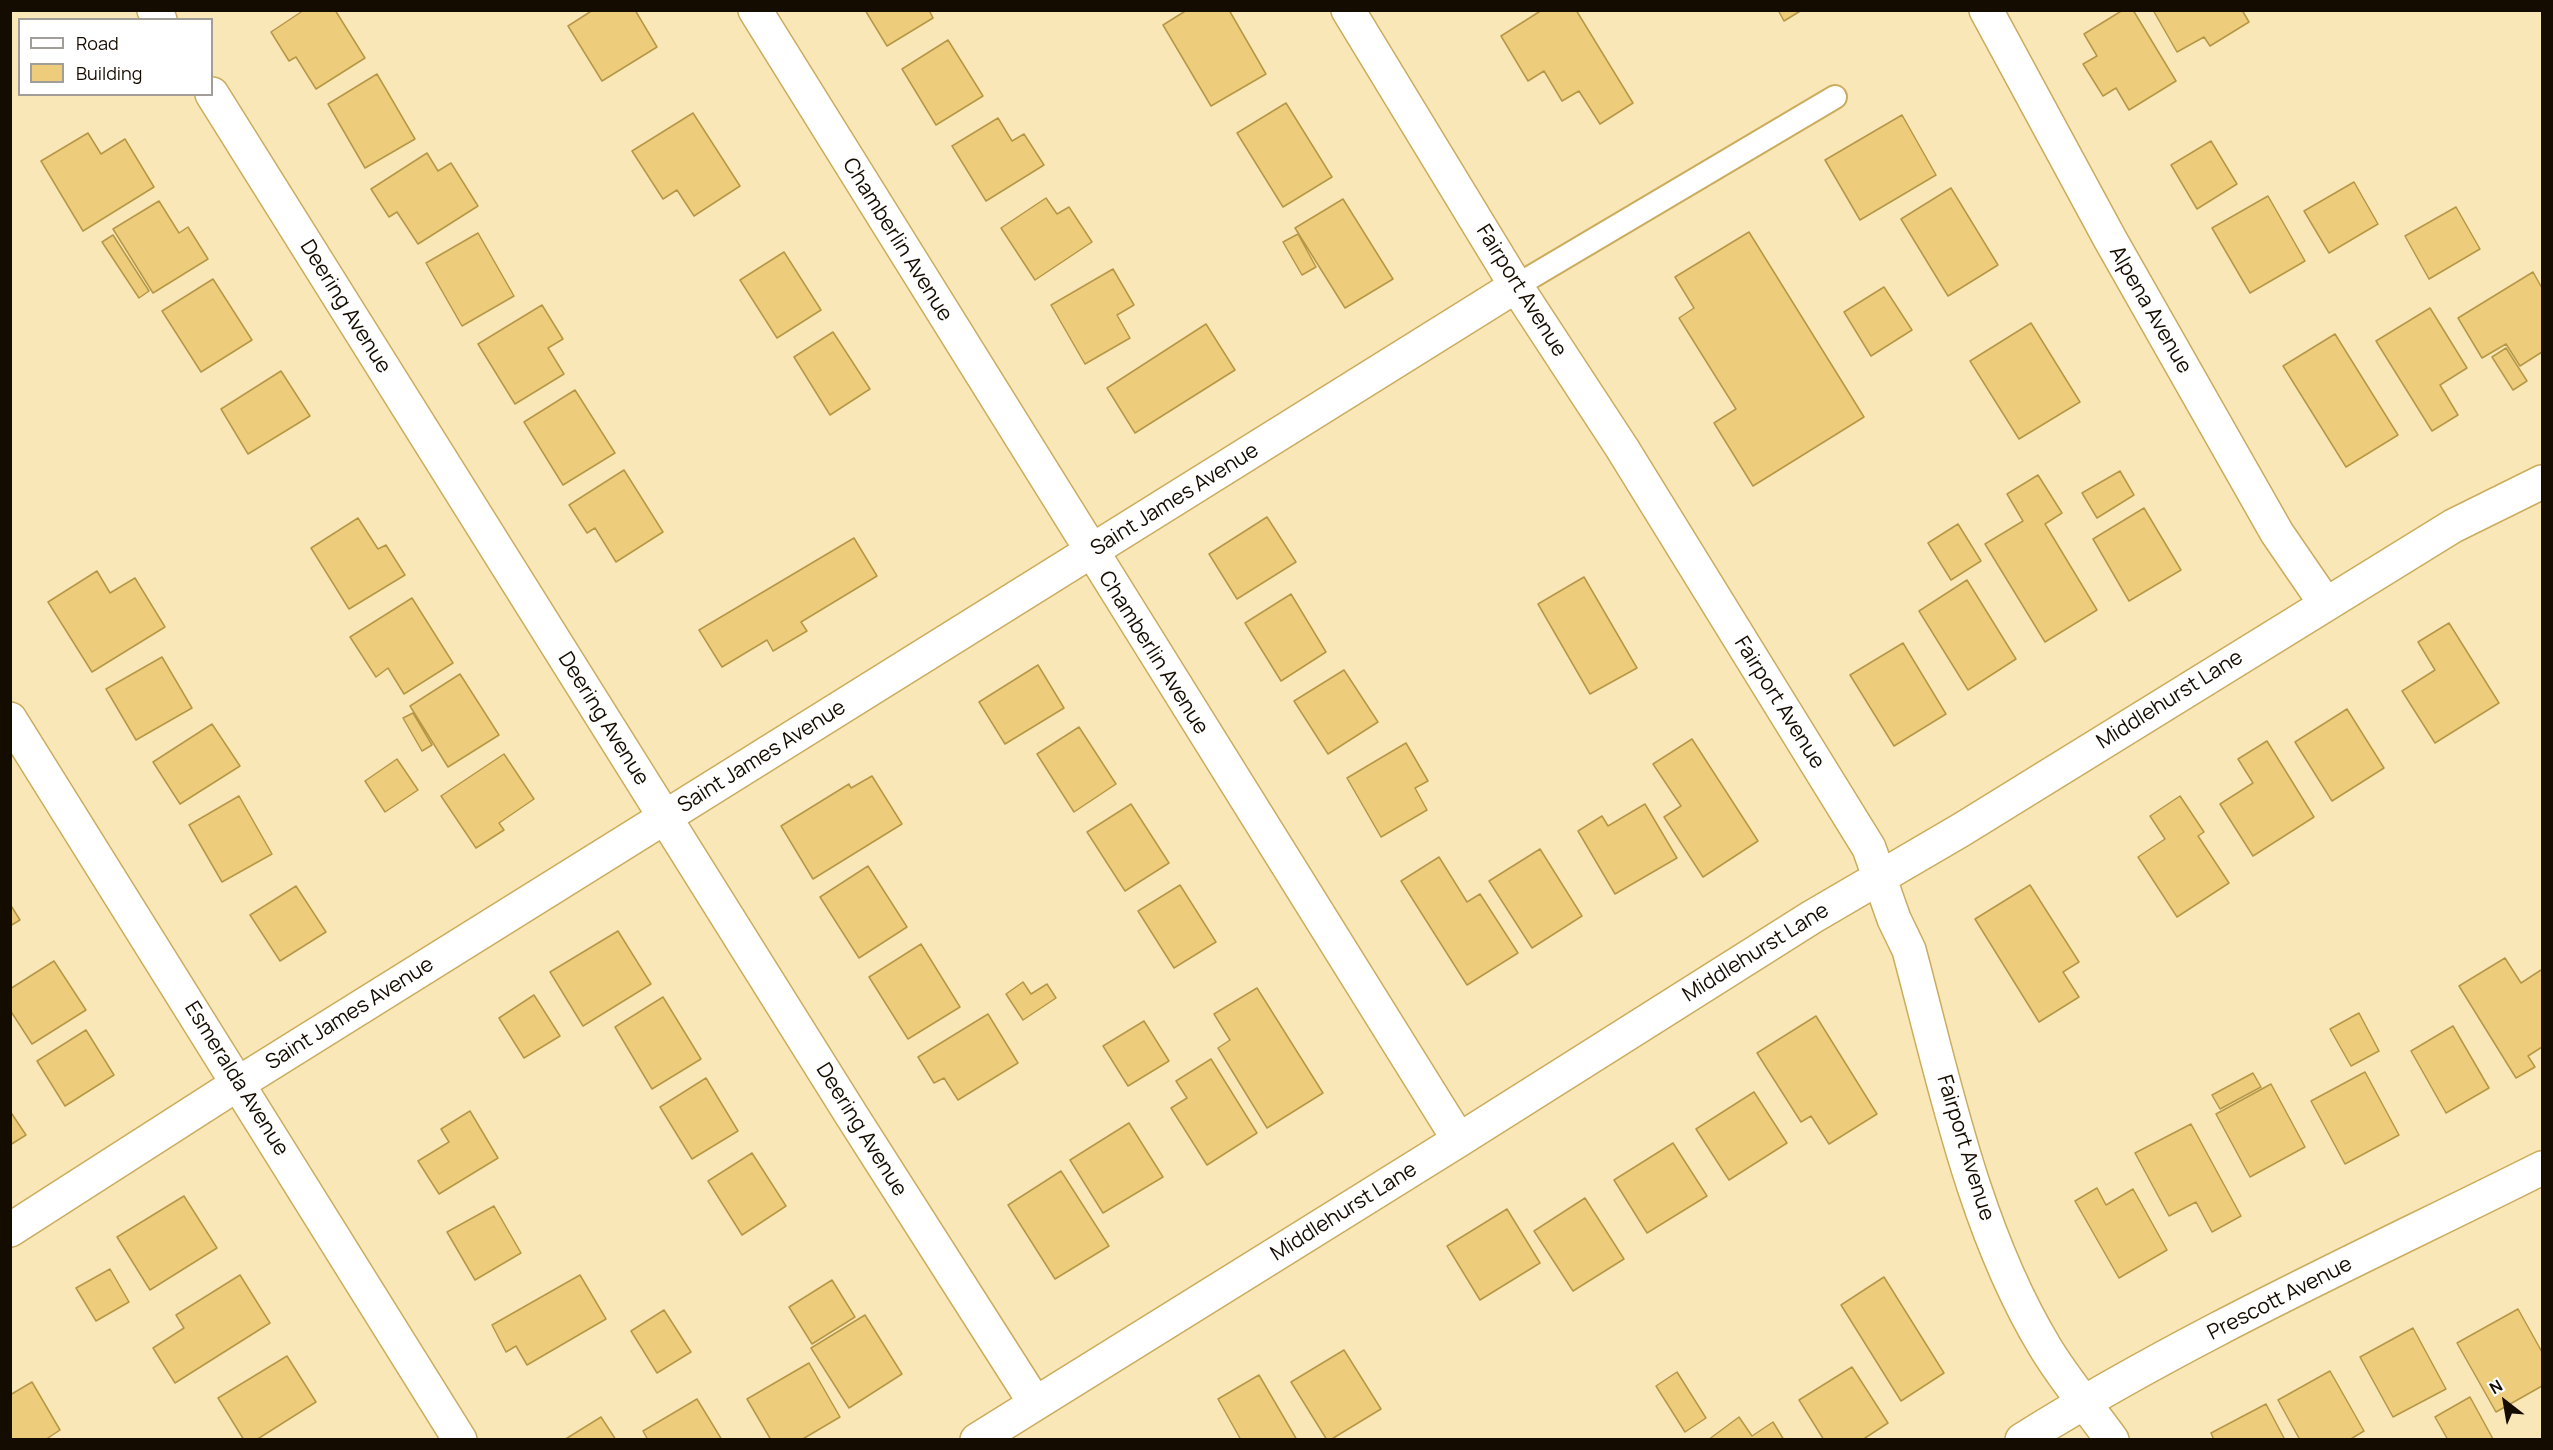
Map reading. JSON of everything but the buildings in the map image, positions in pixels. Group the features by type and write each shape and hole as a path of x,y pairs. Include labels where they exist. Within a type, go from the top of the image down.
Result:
{"street":[{"name":"Chamberlin Avenue","path":"755,10 1091,553 1459,1140"},
{"name":"Fairport Avenue","path":"1348,10 1516,286 1629,458 1869,848 1894,918 1909,950 1983,1214 2020,1301 2045,1348 2112,1440"},
{"name":"Alpena Avenue","path":"1986,10 2110,239 2277,533 2325,603"},
{"name":"Deering Avenue","path":"213,96 664,817 1035,1403"},
{"name":"Saint James Avenue","path":"10,1230 239,1083 1516,286"},
{"name":"Middlehurst Lane","path":"977,1440 1812,917 1880,878 2453,526 2542,482"},
{"name":"Esmeralda Avenue","path":"10,719 460,1440"},
{"name":"Prescott Avenue","path":"2022,1440 2085,1400 2169,1354 2542,1168"}],"lane":[{"path":"1516,286 1834,97"}]}
